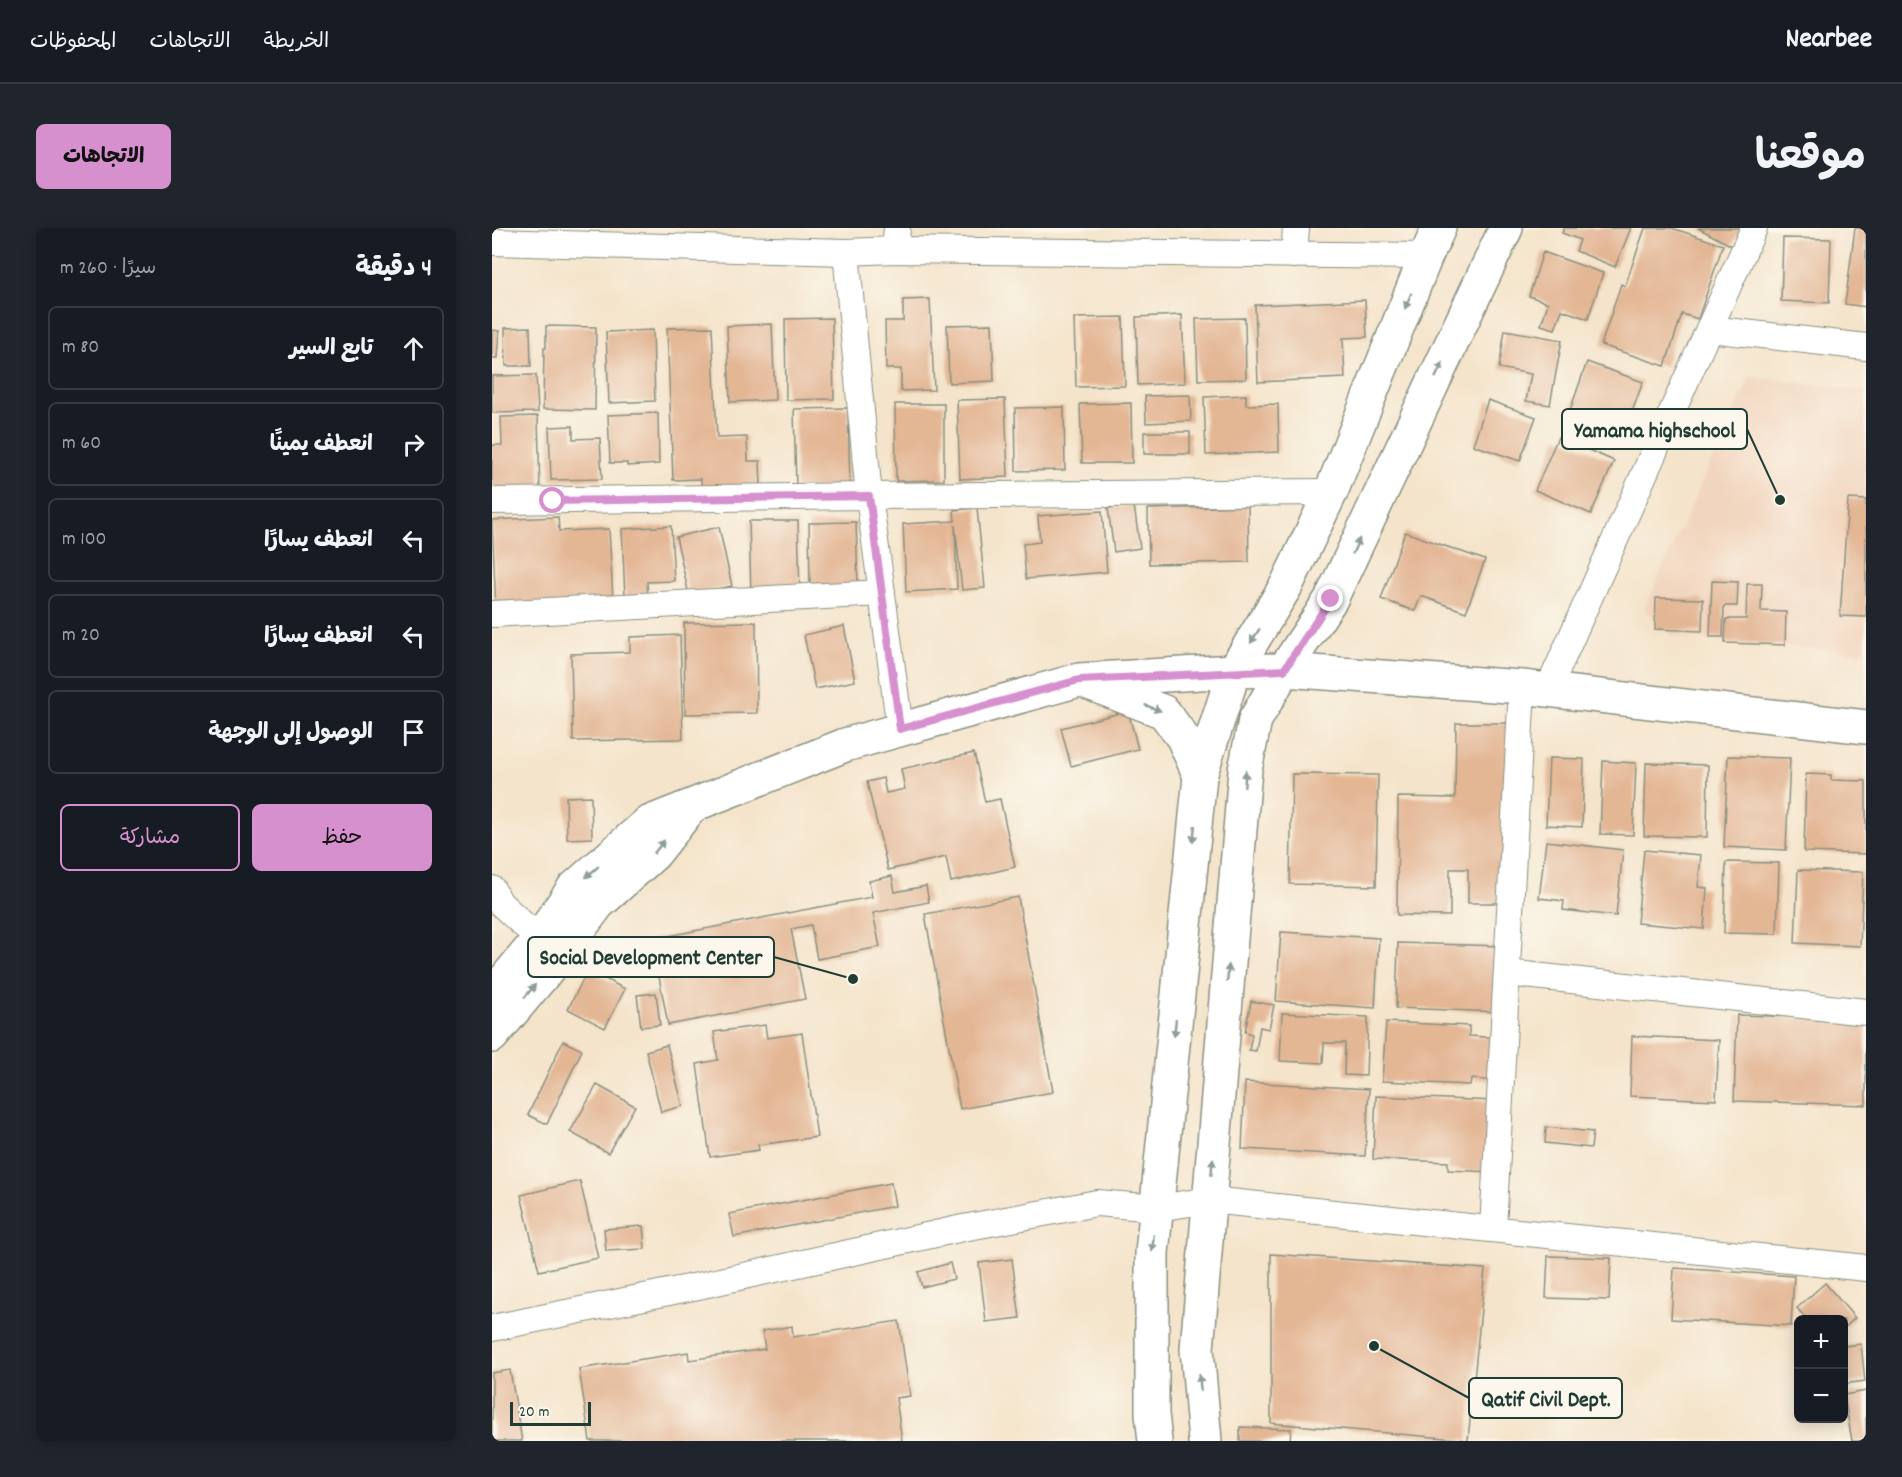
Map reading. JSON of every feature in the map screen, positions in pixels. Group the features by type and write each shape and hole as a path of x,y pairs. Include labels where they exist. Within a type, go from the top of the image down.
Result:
{"street":[{"path":"1294,255 1296,228"},
{"path":"1204,1441 1197,1349 1245,770 1255,720 1284,670 1331,599 1506,228"},
{"path":"1493,1229 1507,973 1535,689 1709,329 1754,228"},
{"path":"492,242 846,252 896,239 1294,255 1433,242 1331,492 1286,586 1234,671 1200,776 1152,1253 1152,1414 1155,1441"},
{"path":"846,252 869,496 900,729"},
{"path":"1709,329 1866,347"},
{"path":"492,501 1331,492"},
{"path":"492,614 882,592"},
{"path":"492,995 539,939 573,889 648,823 846,745 1079,680 1284,670 1535,689 1866,727"},
{"path":"1079,680 1164,712 1183,738 1200,776"},
{"path":"492,1036 559,956 598,904 654,854 692,805"},
{"path":"492,889 500,903 539,939"},
{"path":"1507,973 1866,1012"},
{"path":"492,1328 963,1228 1097,1203 1157,1208 1210,1200 1866,1268"}],"shaded area":[{"path":"1750,377 1866,391 1866,653 1672,636 1644,609"}],"building":[{"path":"1564,228 1631,228 1615,267 1576,251 1580,240 1562,233"},
{"path":"1645,228 1672,228 1723,245 1698,319 1682,314 1665,366 1601,345 1621,284 1625,286"},
{"path":"1698,228 1742,228 1732,246"},
{"path":"1855,228 1866,228 1866,307 1845,304"},
{"path":"1783,238 1831,239 1829,303 1781,301"},
{"path":"1543,252 1603,273 1588,319 1562,310 1555,329 1541,325 1548,303 1529,296"},
{"path":"930,299 934,390 901,391 901,369 886,369 885,321 903,321 903,300"},
{"path":"1365,300 1367,337 1343,338 1345,378 1258,382 1255,305"},
{"path":"1182,315 1185,383 1138,385 1136,317"},
{"path":"1123,317 1125,386 1076,387 1074,318"},
{"path":"832,318 834,399 786,400 785,319"},
{"path":"1245,318 1246,379 1198,380 1196,319"},
{"path":"772,324 775,400 730,402 727,326"},
{"path":"992,324 994,381 949,383 947,325"},
{"path":"546,326 596,327 595,410 543,409"},
{"path":"530,327 531,366 506,366 505,328"},
{"path":"712,327 717,438 747,437 748,461 760,461 761,486 702,498 701,479 673,480 667,328"},
{"path":"492,330 499,331 497,358 492,358"},
{"path":"653,330 655,401 609,403 606,332"},
{"path":"1505,330 1562,340 1550,405 1526,401 1531,374 1499,368"},
{"path":"1587,362 1643,382 1623,436 1568,416"},
{"path":"536,375 538,412 492,413 492,376"},
{"path":"1190,395 1191,421 1146,423 1145,396"},
{"path":"1246,395 1246,405 1278,404 1279,452 1206,455 1204,397"},
{"path":"1005,399 1008,477 960,479 957,400"},
{"path":"1488,400 1536,417 1520,461 1473,445"},
{"path":"1131,403 1132,463 1082,463 1080,404"},
{"path":"895,404 944,404 944,480 896,481"},
{"path":"1064,407 1065,470 1016,471 1015,408"},
{"path":"848,408 850,488 796,488 794,409"},
{"path":"658,413 659,464 627,466 627,463 610,463 608,415"},
{"path":"538,416 540,493 492,494 492,445 502,445 501,417"},
{"path":"573,426 573,439 600,438 602,479 551,480 549,427"},
{"path":"1144,432 1190,432 1190,454 1144,454"},
{"path":"1558,437 1614,461 1591,514 1535,490"},
{"path":"1848,499 1866,500 1866,617 1840,616"},
{"path":"1134,505 1140,548 1114,552 1108,508"},
{"path":"1248,506 1249,562 1149,564 1148,509"},
{"path":"977,508 985,588 962,590 955,525 957,589 906,592 903,524 955,521 954,510"},
{"path":"1102,511 1107,572 1026,579 1023,544 1040,542 1038,516"},
{"path":"558,517 559,531 609,529 613,599 496,611 492,520"},
{"path":"749,521 798,521 800,593 751,594"},
{"path":"856,522 858,586 810,588 809,523"},
{"path":"671,526 674,581 647,582 648,597 625,598 622,529"},
{"path":"719,527 732,586 689,595 676,537"},
{"path":"1405,532 1485,560 1466,612 1421,596 1415,611 1381,599"},
{"path":"1712,581 1738,582 1737,606 1724,606 1723,637 1710,637"},
{"path":"1747,584 1762,584 1761,611 1786,612 1785,645 1725,643 1726,619 1746,619"},
{"path":"1656,598 1703,599 1702,631 1655,629"},
{"path":"756,622 757,713 685,714 684,623"},
{"path":"844,626 855,681 815,689 804,635"},
{"path":"680,635 683,739 573,741 571,654 630,652 630,637"},
{"path":"1128,711 1138,749 1071,766 1061,728"},
{"path":"1456,723 1509,723 1507,903 1468,903 1468,869 1450,869 1450,916 1397,915 1398,797 1455,798"},
{"path":"974,753 985,802 1000,799 1015,867 951,882 946,857 888,870 867,782 883,778 886,793 905,789 901,769"},
{"path":"1728,756 1790,758 1786,850 1724,847"},
{"path":"1549,758 1584,759 1582,827 1546,825"},
{"path":"1603,761 1636,763 1633,835 1600,834"},
{"path":"1646,763 1708,765 1707,837 1644,836"},
{"path":"1292,774 1378,775 1376,886 1290,884"},
{"path":"1806,774 1831,775 1831,780 1866,781 1866,854 1804,852"},
{"path":"591,796 592,838 567,839 566,797"},
{"path":"1546,841 1623,850 1616,916 1563,910 1564,901 1539,898"},
{"path":"1644,850 1701,855 1698,887 1707,888 1704,929 1637,923"},
{"path":"1726,862 1779,863 1777,934 1724,933"},
{"path":"1798,870 1863,872 1860,946 1795,943"},
{"path":"892,876 895,892 926,886 929,902 873,913 880,947 817,959 811,925 791,929 805,999 668,1025 652,939 872,897 869,881"},
{"path":"1018,897 1053,1092 960,1109 925,914"},
{"path":"1281,932 1379,938 1375,1008 1276,1001"},
{"path":"1398,943 1503,946 1500,1012 1396,1008"},
{"path":"588,970 625,989 605,1028 568,1009"},
{"path":"656,993 660,1025 641,1027 637,995"},
{"path":"1251,1001 1274,1005 1269,1029 1260,1027 1256,1051 1249,1050 1252,1034 1245,1032"},
{"path":"1282,1013 1368,1017 1366,1076 1344,1075 1345,1043 1324,1043 1323,1063 1280,1061"},
{"path":"1737,1015 1866,1019 1866,1105 1734,1101"},
{"path":"1386,1022 1469,1026 1469,1036 1501,1038 1499,1081 1471,1079 1470,1085 1382,1081"},
{"path":"765,1025 767,1038 802,1033 817,1137 758,1145 759,1150 710,1157 697,1064 718,1060 714,1032"},
{"path":"1632,1036 1719,1040 1716,1100 1630,1096"},
{"path":"563,1041 582,1050 547,1124 528,1115"},
{"path":"667,1045 683,1106 661,1112 646,1051"},
{"path":"1245,1082 1369,1089 1365,1156 1242,1149"},
{"path":"597,1085 635,1106 608,1153 570,1132"},
{"path":"1376,1096 1495,1101 1492,1172 1448,1170 1448,1162 1373,1159"},
{"path":"1546,1127 1593,1132 1591,1148 1545,1143"},
{"path":"580,1181 598,1258 539,1271 521,1195"},
{"path":"891,1183 895,1206 734,1237 729,1214"},
{"path":"643,1226 645,1249 606,1251 604,1229"},
{"path":"1271,1254 1485,1269 1468,1440 1271,1423"},
{"path":"1548,1256 1611,1258 1609,1300 1546,1298"},
{"path":"1012,1259 1020,1318 986,1322 979,1263"},
{"path":"950,1263 954,1279 922,1287 918,1272"},
{"path":"1674,1268 1794,1276 1791,1326 1671,1319"},
{"path":"1825,1283 1855,1318 1848,1324 1848,1315 1803,1315 1797,1308"},
{"path":"899,1321 910,1396 896,1398 902,1441 590,1441 579,1369 688,1352 689,1360 765,1349 762,1331 792,1326 793,1337"},
{"path":"1861,1344 1865,1381 1848,1383 1848,1346"},
{"path":"510,1370 522,1441 492,1441 492,1373"},
{"path":"1866,1391 1866,1441 1852,1441 1848,1418 1848,1394"},
{"path":"1240,1427 1291,1429 1290,1441 1240,1441"}],"place":[{"name":"Yamama highschool","path":"1780,500"},
{"name":"Social Development Center","path":"853,979"},
{"name":"Qatif Civil Dept.","path":"1374,1346"}],"route":[{"path":"553,501 869,496 900,729 1079,680 1284,670 1331,599"}]}
